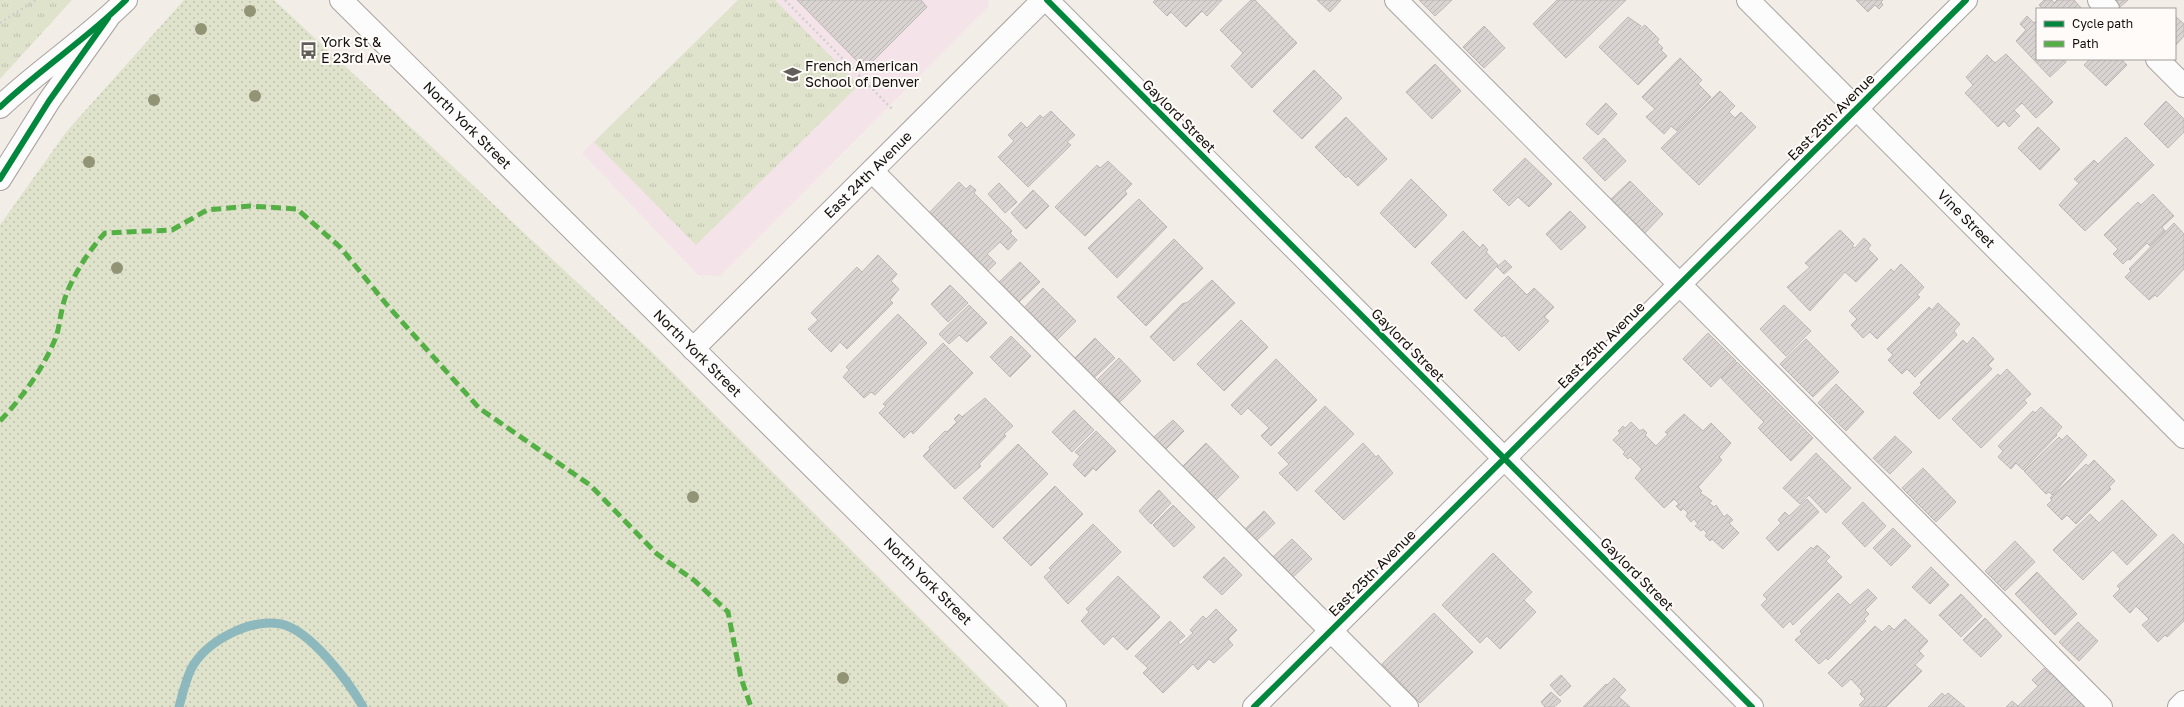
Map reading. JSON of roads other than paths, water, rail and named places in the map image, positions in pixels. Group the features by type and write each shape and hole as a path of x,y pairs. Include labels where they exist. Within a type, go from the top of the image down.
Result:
{"street":[{"path":"0,107 108,18 126,0"},
{"name":"North York Street","path":"341,0 1055,707"},
{"name":"East 24th Avenue","path":"693,350 1043,0"},
{"name":"Gaylord Street","path":"1047,0 1752,707"},
{"path":"1396,0 2101,707"},
{"name":"Vine Street","path":"1748,0 2184,437"},
{"name":"East 25th Avenue","path":"1254,707 1966,0"},
{"path":"2099,0 2107,8"},
{"path":"0,179 49,101 108,18"},
{"path":"2158,60 2184,86"},
{"path":"872,171 1407,707"},
{"path":"2179,707 2184,702"}],"waterway":[{"path":"179,707 191,669 207,649 218,641 243,628 269,623 281,624 292,628 316,646 339,671 363,707"}],"place":[{"name":"York St & E 23rd Ave","path":"308,50"},
{"name":"French American School of Denver","path":"792,74"}]}
